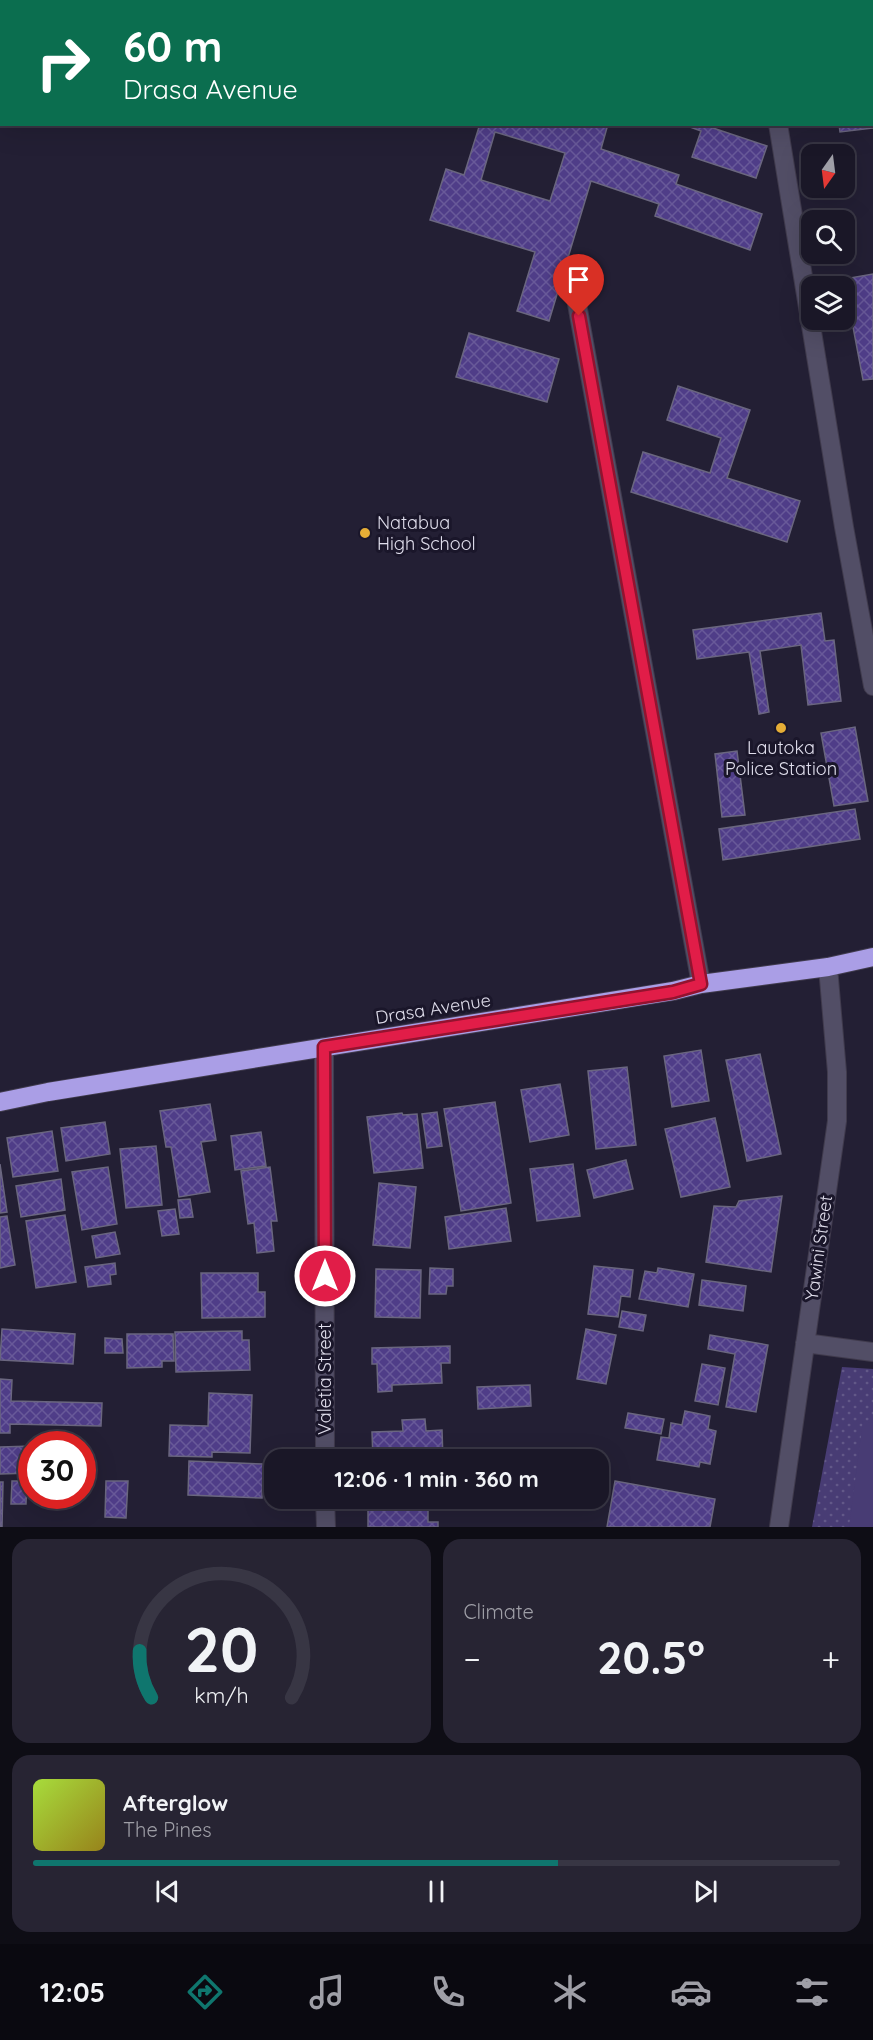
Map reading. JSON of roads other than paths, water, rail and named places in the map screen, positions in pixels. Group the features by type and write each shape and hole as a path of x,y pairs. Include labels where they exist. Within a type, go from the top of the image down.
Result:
{"highway":[{"name":"Drasa Avenue","path":"0,1102 60,1090 673,992 701,984 828,967 873,957"}],"street":[{"path":"778,126 873,686"},
{"path":"575,294 701,984"},
{"name":"Yawini Street","path":"779,1527 837,1121 837,1072 828,967"},
{"name":"Valetia Street","path":"324,1047 325,1449"},
{"path":"805,1343 873,1352"},
{"path":"326,1509 326,1527"}],"place":[{"name":"Natabua High School","path":"365,533"},
{"name":"Lautoka Police Station","path":"781,728"}]}
